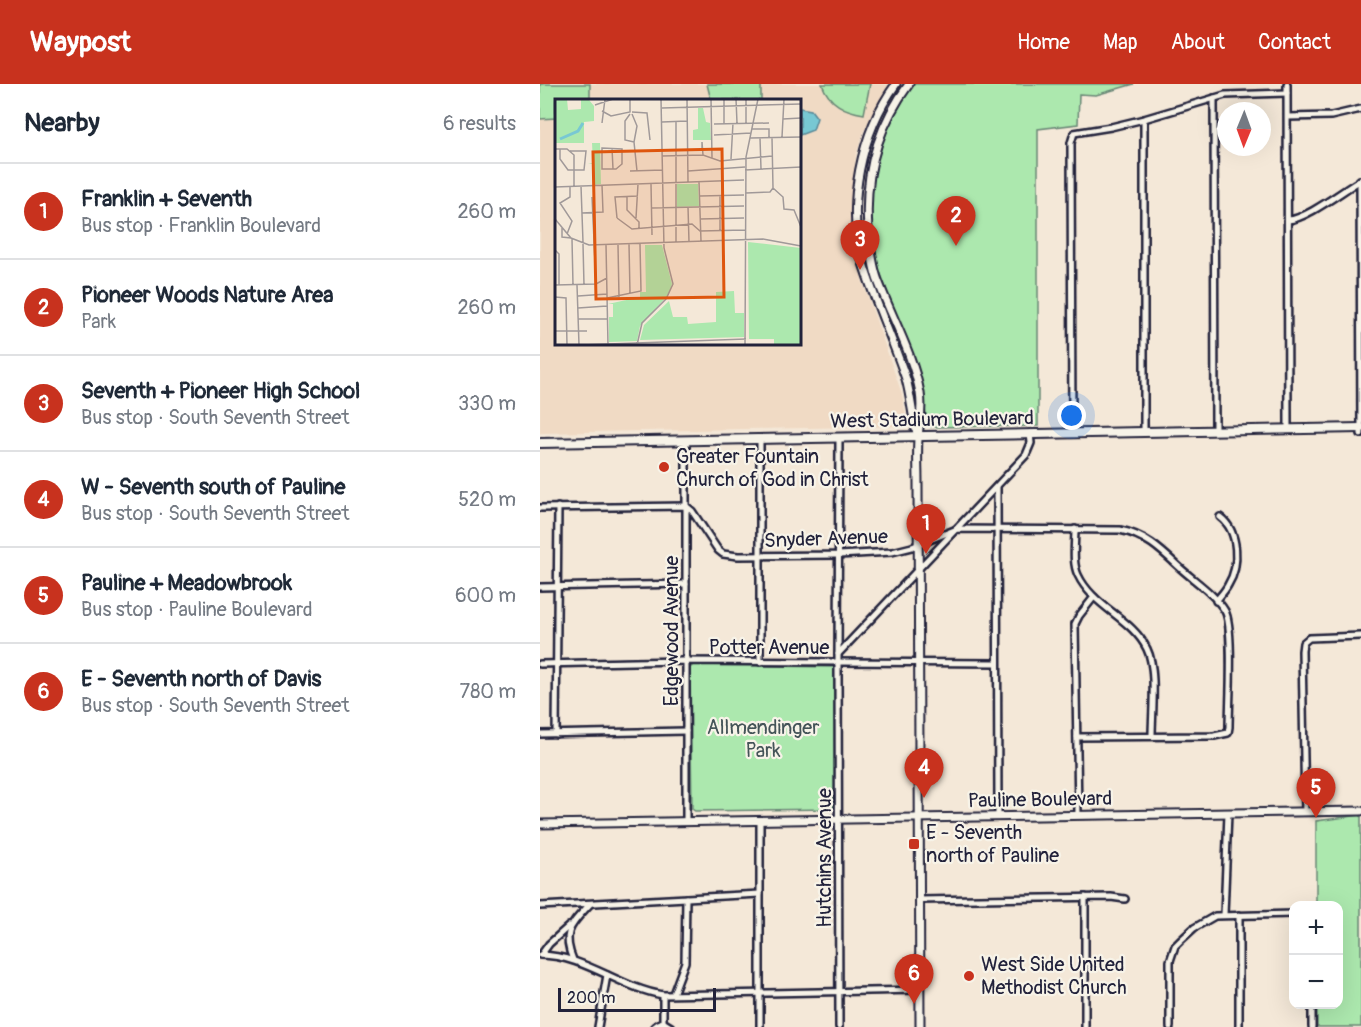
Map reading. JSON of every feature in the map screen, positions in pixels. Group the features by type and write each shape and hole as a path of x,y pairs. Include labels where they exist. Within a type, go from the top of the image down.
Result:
{"main road":[{"name":"West Stadium Boulevard","path":"540,443 1288,428 1361,430"}],"street":[{"path":"896,84 873,125 862,156 857,192 858,230 863,262 905,378 918,436"},
{"path":"909,84 893,108 873,155 869,174 867,208 870,244 876,275 920,392 922,418 918,436 920,1027"},
{"path":"1287,84 1288,428"},
{"path":"1072,433 1071,143 1074,133 1111,127 1236,93 1287,93"},
{"path":"1214,98 1215,430"},
{"path":"1288,117 1331,116 1361,109"},
{"path":"1143,119 1144,431"},
{"path":"1288,220 1305,214 1361,180"},
{"path":"1361,180 1361,430"},
{"path":"838,654 1026,455 1031,443 1030,433"},
{"name":"Hutchins Avenue","path":"839,437 839,1027"},
{"path":"760,439 760,662"},
{"name":"Edgewood Avenue","path":"686,440 686,822"},
{"path":"997,486 998,816"},
{"path":"540,508 686,506"},
{"name":"Snyder Avenue","path":"686,506 692,511 713,544 723,554 760,556 892,552 957,529 1120,530 1142,536 1157,547 1216,601"},
{"path":"556,734 558,507"},
{"path":"1077,737 1215,736 1228,733 1228,623 1225,612 1216,601 1229,584 1235,568 1236,552 1230,528 1220,517"},
{"path":"1075,529 1075,562 1078,574 1095,597 1133,629 1148,651 1152,666 1152,736"},
{"path":"540,587 686,584"},
{"path":"1078,814 1075,624 1095,597"},
{"path":"1305,812 1302,651 1304,643 1309,638 1361,636"},
{"name":"Potter Avenue","path":"540,664 997,663"},
{"path":"540,734 686,731"},
{"name":"Pauline Boulevard","path":"540,824 1361,811"},
{"path":"1224,915 1228,813"},
{"path":"760,820 760,1027"},
{"path":"540,906 760,894"},
{"path":"919,900 1085,897 1125,899"},
{"path":"1085,897 1085,1027"},
{"path":"673,994 685,963 686,898"},
{"path":"541,955 549,944 590,904"},
{"path":"1170,1027 1169,970 1175,946 1194,928 1215,916 1289,914"},
{"path":"1239,915 1239,1027"},
{"path":"570,925 567,944 573,960"},
{"path":"541,955 555,955 573,960 650,993 663,995 920,990"},
{"path":"598,1027 607,975"},
{"path":"663,995 663,1022"},
{"path":"1312,1009 1312,1027"},
{"path":"654,1027 663,1022 671,1027"}],"shaded area":[{"path":"540,84 889,84 864,131 856,155 850,206 852,236 862,280 902,394 908,426 540,433"}],"green space":[{"path":"540,84 590,84 590,99 555,99 555,118 540,119"},
{"path":"707,84 761,84 761,99 711,99"},
{"path":"822,84 870,84 864,114 838,105 829,97"},
{"path":"913,84 1134,84 1096,95 1079,94 1078,124 1038,129 1038,426 930,427 928,423 909,348 876,257 870,212 871,189 881,144 900,103"},
{"name":"Allmendinger Park","path":"693,665 835,667 836,806 831,809 695,811 692,809 690,668"},
{"path":"1361,815 1361,1027 1317,1027 1317,1009 1343,1009 1343,901 1316,901 1316,821"}],"water":[{"path":"801,108 811,110 817,118 813,130 801,135"}],"place":[{"name":"Pioneer Woods Nature Area","path":"956,246"},
{"name":"Seventh + Pioneer High School","path":"860,270"},
{"name":"Greater Fountain Church of God in Christ","path":"664,467"},
{"name":"Franklin + Seventh","path":"926,554"},
{"name":"W - Seventh south of Pauline","path":"924,798"},
{"name":"Pauline + Meadowbrook","path":"1316,818"},
{"name":"E - Seventh north of Pauline","path":"914,844"},
{"name":"West Side United Methodist Church","path":"969,976"},
{"name":"E - Seventh north of Davis","path":"914,1004"}]}
